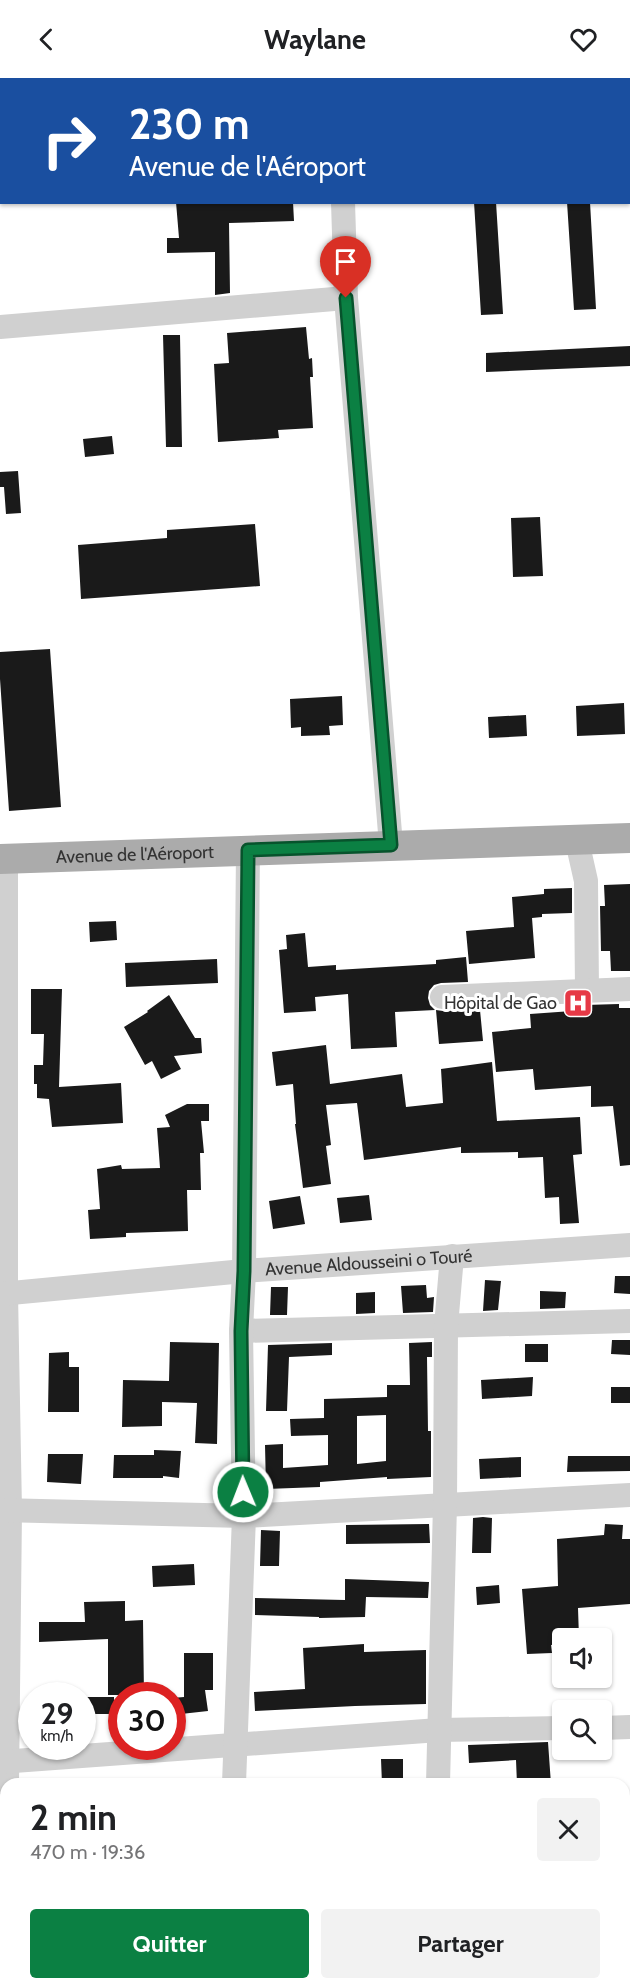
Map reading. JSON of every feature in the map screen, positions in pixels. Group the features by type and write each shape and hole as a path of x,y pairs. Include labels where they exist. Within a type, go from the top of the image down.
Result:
{"main road":[{"name":"Avenue de l'Aéroport","path":"3,859 630,838"}],"street":[{"path":"343,204 346,298 391,845"},
{"path":"0,327 346,298"},
{"path":"577,841 586,881 587,991"},
{"path":"234,1778 243,1516 241,1331 244,1271 248,850"},
{"path":"3,859 5,1769 236,1745 439,1730 552,1728"},
{"path":"442,997 630,989"},
{"name":"Avenue Aldousseini o Touré","path":"3,1293 244,1271 630,1245"},
{"path":"438,1778 446,1504 446,1326 452,1256"},
{"path":"241,1331 630,1321"},
{"path":"5,1510 243,1516 630,1494"},
{"path":"612,1728 630,1727"}],"building":[{"path":"176,204 293,204 294,221 229,223 230,293 215,295 215,252 167,253 167,238 179,238"},
{"path":"474,204 496,204 503,314 481,315"},
{"path":"567,204 590,204 596,309 574,310"},
{"path":"306,327 309,359 312,358 313,377 310,377 313,428 278,430 279,438 218,442 214,364 229,363 227,333"},
{"path":"163,335 180,335 182,447 166,447"},
{"path":"630,346 630,366 486,372 486,353"},
{"path":"112,436 114,454 85,457 83,439"},
{"path":"18,471 21,513 6,514 4,487 0,487 0,472"},
{"path":"540,517 543,576 513,577 511,518"},
{"path":"255,524 260,586 81,599 78,545 167,538 167,530"},
{"path":"50,649 61,807 9,811 0,652"},
{"path":"342,696 343,725 329,726 330,735 301,736 301,727 291,728 290,699"},
{"path":"624,703 625,734 577,736 576,706"},
{"path":"526,715 527,736 489,738 488,717"},
{"path":"630,884 630,971 611,971 610,951 601,951 600,906 605,906 604,885"},
{"path":"572,888 572,913 542,914 542,917 532,918 535,958 469,964 466,931 514,927 512,897 544,894 544,889"},
{"path":"116,921 117,940 90,942 89,922"},
{"path":"305,933 308,967 336,965 336,970 436,964 436,960 466,957 468,982 434,985 429,991 428,998 435,1010 395,1012 397,1047 351,1049 348,994 315,997 316,1011 284,1013 279,950 287,949 286,935"},
{"path":"217,959 218,983 126,987 125,963"},
{"path":"31,989 62,989 59,1087 121,1083 123,1123 52,1127 49,1099 37,1098 37,1084 34,1084 34,1065 43,1065 44,1034 31,1034"},
{"path":"169,995 195,1038 201,1038 202,1053 174,1056 181,1069 161,1079 152,1061 145,1065 124,1027"},
{"path":"619,1004 619,1008 630,1008 630,1165 620,1166 613,1106 591,1107 591,1086 535,1090 533,1069 496,1072 492,1032 531,1028 530,1014 586,1010 585,1005"},
{"path":"436,1010 480,1010 483,1041 439,1044"},
{"path":"326,1045 330,1084 402,1074 406,1107 443,1103 441,1069 492,1062 497,1121 580,1117 582,1154 573,1155 579,1223 560,1224 559,1197 545,1198 543,1157 518,1158 518,1152 461,1153 461,1147 364,1160 357,1103 326,1105 331,1145 326,1146 331,1184 303,1188 295,1124 293,1084 276,1086 272,1052"},
{"path":"187,1104 209,1104 209,1121 201,1121 204,1153 200,1153 201,1190 187,1190 188,1231 126,1233 126,1237 90,1239 88,1210 100,1209 97,1169 121,1165 122,1169 160,1168 157,1128 170,1127 165,1115"},
{"path":"369,1195 372,1220 340,1223 337,1198"},
{"path":"300,1196 305,1224 273,1229 269,1201"},
{"path":"615,1276 630,1276 630,1294 614,1293"},
{"path":"485,1280 501,1281 498,1310 483,1311"},
{"path":"426,1285 427,1298 434,1297 433,1312 403,1313 401,1286"},
{"path":"271,1287 288,1287 287,1315 270,1315"},
{"path":"540,1291 566,1292 565,1308 540,1309"},
{"path":"375,1292 375,1313 356,1314 356,1293"},
{"path":"612,1340 630,1340 630,1355 611,1354"},
{"path":"170,1342 219,1343 217,1444 195,1443 197,1403 162,1402 162,1426 122,1427 123,1380 169,1381"},
{"path":"432,1342 432,1357 427,1357 431,1477 387,1479 387,1477 320,1482 320,1487 266,1489 265,1445 283,1444 283,1468 328,1465 328,1435 291,1436 290,1419 324,1418 324,1399 387,1397 387,1385 410,1385 409,1343","holes":["386,1415 386,1461 357,1464 357,1416"]},
{"path":"332,1343 332,1355 289,1357 287,1411 266,1411 268,1345"},
{"path":"525,1344 548,1344 548,1362 525,1362"},
{"path":"69,1352 69,1367 79,1367 79,1412 48,1412 49,1353"},
{"path":"533,1377 532,1396 482,1399 481,1380"},
{"path":"611,1387 630,1387 630,1403 611,1403"},
{"path":"154,1450 181,1451 179,1478 163,1476 163,1478 113,1478 114,1455 154,1455"},
{"path":"48,1454 83,1454 81,1484 47,1482"},
{"path":"568,1456 630,1456 630,1471 567,1472"},
{"path":"521,1457 521,1477 480,1479 479,1459"},
{"path":"473,1518 492,1518 491,1553 472,1553"},
{"path":"429,1524 430,1543 346,1544 346,1525"},
{"path":"605,1524 623,1525 622,1539 630,1539 630,1604 578,1608 579,1628 552,1628 552,1653 527,1654 522,1589 558,1586 557,1539 604,1535"},
{"path":"261,1530 280,1531 279,1566 260,1566"},
{"path":"194,1564 195,1585 153,1587 152,1566"},
{"path":"345,1579 429,1582 428,1598 366,1597 365,1617 319,1618 255,1615 255,1598 345,1600"},
{"path":"499,1585 500,1603 477,1605 476,1587"},
{"path":"125,1601 125,1621 143,1620 144,1682 108,1682 108,1639 39,1642 39,1622 85,1622 84,1602"},
{"path":"364,1644 364,1652 426,1650 426,1704 255,1711 254,1692 305,1689 303,1648"},
{"path":"184,1653 213,1653 213,1690 205,1690 208,1711 186,1713 186,1682 184,1682"},
{"path":"96,1697 108,1697 108,1714 96,1714"},
{"path":"548,1742 551,1778 517,1778 516,1760 469,1763 468,1745"},
{"path":"381,1759 403,1759 403,1778 382,1778"}],"place":[{"name":"Hôpital de Gao","path":"578,1003"}],"route":[{"path":"243,1492 241,1331 244,1271 248,850 391,845 346,298"}]}
